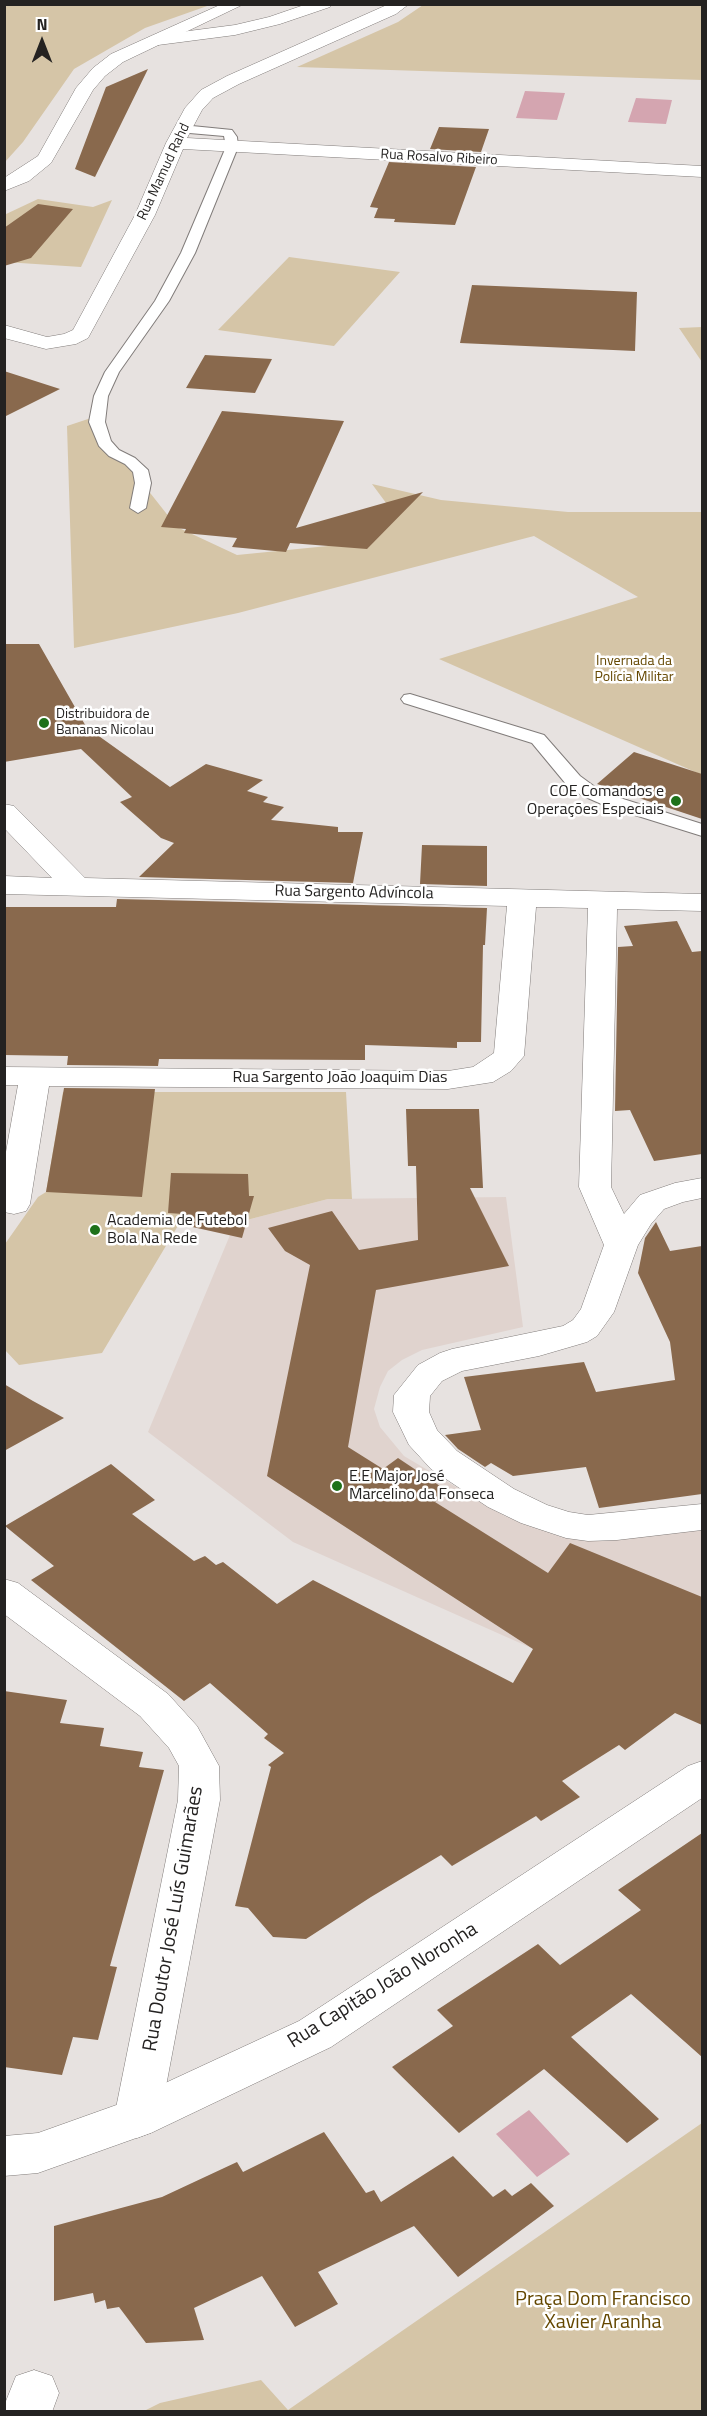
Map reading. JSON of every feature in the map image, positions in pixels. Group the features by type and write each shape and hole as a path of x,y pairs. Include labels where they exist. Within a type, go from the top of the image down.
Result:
{"street":[{"path":"4,186 22,177 45,159 85,88 99,72 117,58 236,4"},
{"path":"158,40 235,30 274,21 324,4"},
{"name":"Rua Mamud Rahd","path":"4,331 46,343 69,340 81,334 110,284 145,215 179,135 194,108 207,94 233,80 380,16 401,4"},
{"name":"Rua Rosalvo Ribeiro","path":"179,135 232,142 702,172"},
{"name":"Rua Rosalvo Ribeiro","path":"232,142 702,162"},
{"path":"4,812 76,886"},
{"name":"Rua Sargento Advíncola","path":"4,885 702,902"},
{"name":"Rua Sargento João Joaquim Dias","path":"20,1076 448,1080 482,1075 509,1056 522,897"},
{"path":"603,899 595,1187 621,1245"},
{"path":"14,1203 20,1076"},
{"path":"702,1188 675,1193 652,1202 621,1245 597,1312 585,1328 548,1342 452,1360 430,1373 417,1388 412,1395 411,1413 422,1436 444,1460 501,1498 534,1514 566,1525 588,1528 702,1517"},
{"name":"Rua Doutor José Luís Guimarães","path":"4,1593 154,1705 183,1737 199,1766 199,1800 137,2118"},
{"name":"Rua Capitão João Noronha","path":"4,2156 38,2153 137,2118 315,2034 702,1777"}],"lane":[{"path":"138,508 143,483 140,470 130,461 114,453 104,443 97,422 101,396 112,372 162,301 188,253 232,142"},
{"path":"410,699 538,739 573,780 588,791 613,802 702,830"}],"shaded area":[{"path":"525,91 565,93 557,120 516,118"},
{"path":"636,98 672,100 666,124 628,122"},
{"name":"E.E Major José Marcelino da Fonseca","path":"506,1197 523,1327 422,1350 402,1360 388,1371 380,1387 374,1409 380,1427 404,1456 505,1516 560,1536 595,1540 702,1529 702,1724 293,1542 148,1432 230,1235 239,1222 328,1199"},
{"path":"529,2110 570,2154 537,2177 496,2134"}],"green space":[{"path":"5,4 210,5 145,28 74,69 23,142 5,162"},
{"path":"423,5 702,5 702,80 297,67 398,22"},
{"path":"38,199 93,207 112,200 81,267 5,262 4,215"},
{"path":"289,257 400,272 334,346 218,330"},
{"path":"702,327 702,362 679,328"},
{"name":"Invernada da Polícia Militar","path":"91,418 177,527 237,555 348,544 395,515 372,484 441,500 568,512 702,512 702,775 439,659 638,597 534,536 238,613 74,648 67,426"},
{"name":"Academia de Futebol Bola Na Rede","path":"63,1092 346,1092 352,1199 328,1199 239,1222 179,1224 102,1353 19,1365 5,1350 5,1244 38,1197 46,1192"},
{"name":"Praça Dom Francisco Xavier Aranha","path":"702,2123 702,2411 144,2411 160,2403 261,2380 288,2410"}],"building":[{"path":"148,69 95,177 75,169 106,87"},
{"path":"439,127 489,129 481,152 430,149"},
{"path":"389,162 476,167 455,225 394,222 395,219 374,218 378,208 370,207"},
{"path":"38,204 73,209 31,258 4,266 4,228"},
{"path":"472,285 637,292 635,351 460,343"},
{"path":"205,355 272,359 255,393 186,388"},
{"path":"4,371 60,389 4,417"},
{"path":"222,411 344,421 296,528 423,492 367,549 290,543 286,552 232,547 237,538 184,533 186,529 161,527"},
{"path":"4,644 39,644 88,730 170,787 206,764 263,780 247,791 268,797 263,802 284,807 271,820 338,827 338,832 363,832 353,883 139,877 174,843 161,838 120,802 132,797 81,749 4,762"},
{"name":"COE Comandos e Operações Especiais","path":"634,752 702,774 702,819 597,784"},
{"path":"422,845 487,846 487,886 420,884"},
{"path":"117,899 487,908 485,945 483,945 481,1042 457,1042 457,1048 365,1045 365,1060 159,1059 158,1066 67,1065 68,1056 4,1055 4,907 116,907"},
{"path":"677,921 692,952 702,951 702,1154 654,1161 630,1110 615,1111 618,947 633,946 624,926"},
{"path":"64,1088 155,1089 142,1197 46,1192"},
{"path":"406,1109 479,1109 483,1188 470,1188 509,1266 376,1290 348,1447 383,1469 398,1458 449,1492 435,1502 548,1573 570,1543 702,1597 702,1725 675,1713 625,1750 619,1745 562,1781 580,1797 541,1821 536,1816 452,1866 441,1855 306,1939 273,1937 248,1908 235,1906 271,1767 268,1765 284,1753 264,1738 268,1734 210,1683 184,1701 31,1580 54,1566 5,1526 111,1464 155,1500 132,1514 194,1561 205,1556 216,1565 223,1562 277,1604 313,1580 513,1683 533,1649 267,1476 310,1265 285,1251 268,1228 332,1211 359,1250 418,1240 416,1166 408,1166"},
{"path":"171,1173 248,1174 249,1196 254,1196 242,1238 179,1224 183,1214 168,1213"},
{"path":"656,1222 670,1251 702,1246 702,1494 599,1508 586,1467 513,1476 491,1463 485,1467 458,1449 445,1435 481,1430 464,1377 584,1362 596,1392 675,1380 670,1342 638,1273 645,1238"},
{"path":"4,1384 33,1401 64,1418 4,1451"},
{"path":"4,1691 67,1700 60,1723 104,1728 100,1746 143,1752 139,1767 164,1770 110,1966 117,1967 98,2040 73,2037 62,2075 4,2067"},
{"path":"702,1833 702,2057 631,1994 571,2037 659,2119 627,2143 544,2069 459,2133 392,2067 453,2026 437,2010 538,1944 560,1965 641,1910 618,1890"},
{"path":"324,2132 366,2193 374,2190 381,2202 453,2156 493,2197 505,2189 512,2196 531,2183 554,2206 458,2277 414,2226 318,2272 338,2304 295,2327 262,2276 194,2308 204,2340 146,2343 119,2307 107,2309 105,2300 95,2303 93,2293 54,2301 54,2226 162,2197 237,2162 243,2172"}],"place":[{"name":"Distribuidora de Bananas Nicolau","path":"44,723"},
{"name":"COE Comandos e Operações Especiais","path":"676,801"},
{"name":"Academia de Futebol Bola Na Rede","path":"95,1230"},
{"name":"E.E Major José Marcelino da Fonseca","path":"337,1486"}]}
